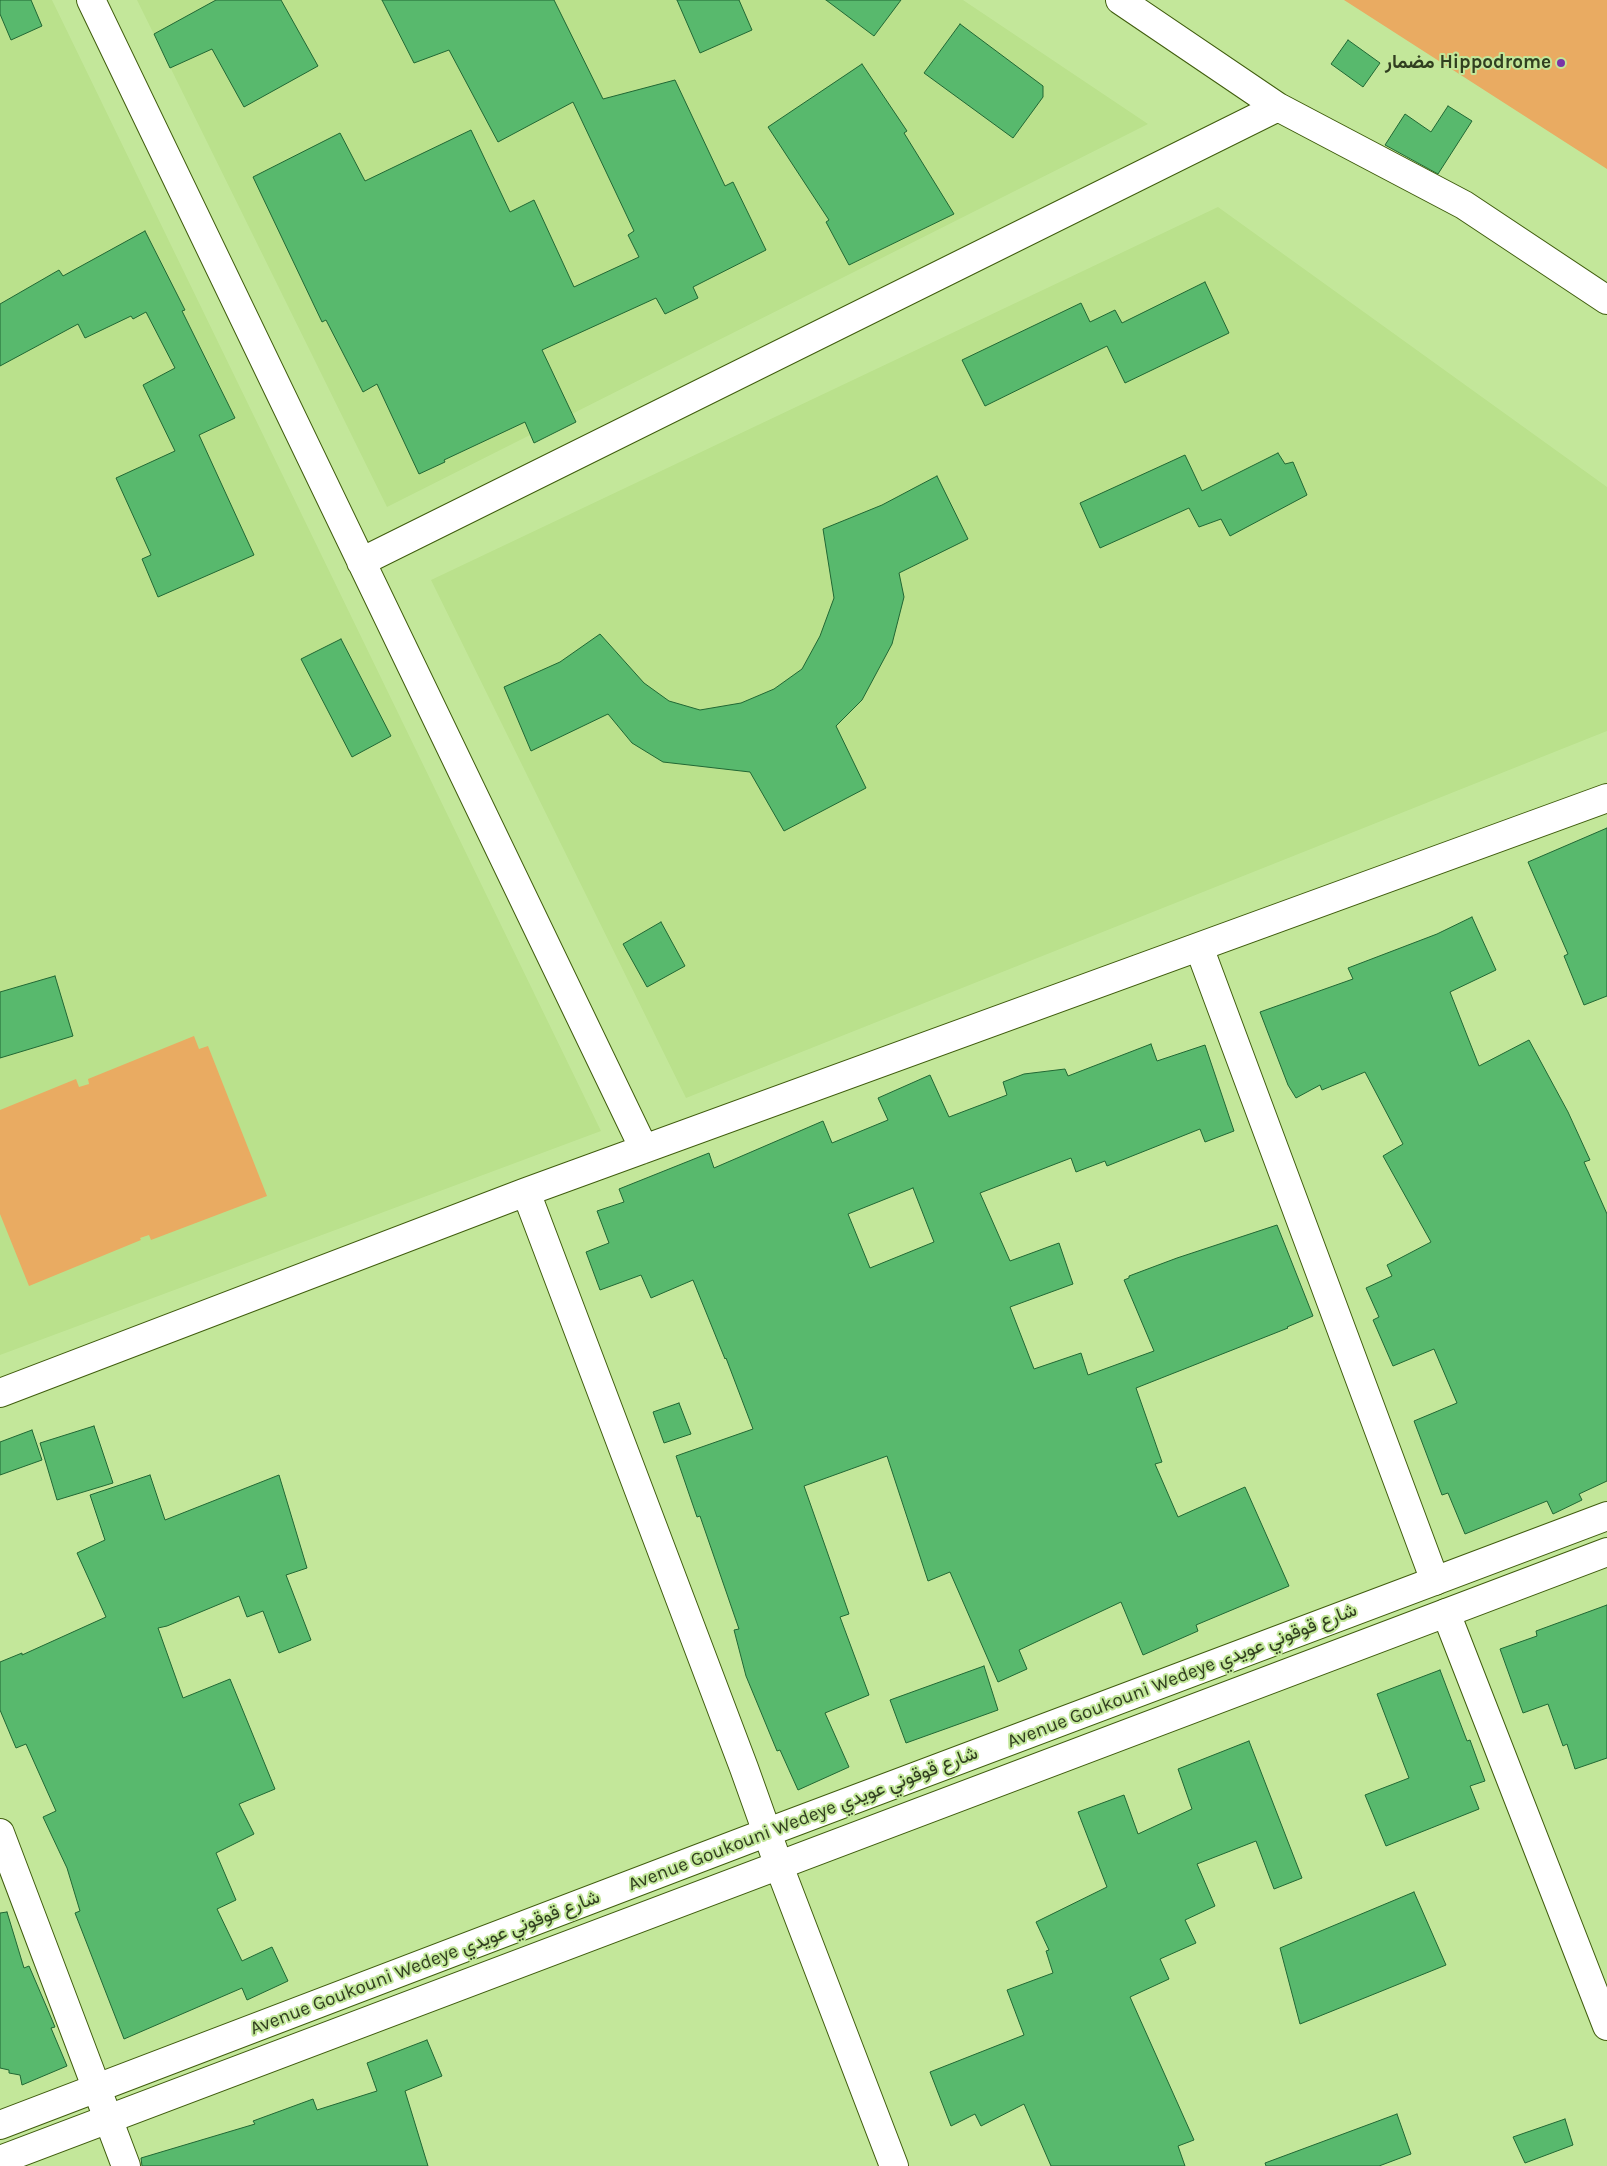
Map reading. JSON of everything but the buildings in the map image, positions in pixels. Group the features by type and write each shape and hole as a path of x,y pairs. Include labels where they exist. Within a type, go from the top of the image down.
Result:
{"street":[{"path":"91,0 644,1149"},
{"path":"1120,0 1278,107 1464,206 1607,300"},
{"path":"361,562 1278,107"},
{"path":"0,1393 526,1192 1607,798"},
{"path":"1199,947 1435,1581"},
{"path":"526,1192 768,1832 779,1866 894,2166"},
{"name":"Avenue Goukouni Wedeye شارع قوقوني عويدي","path":"0,2125 768,1832 1607,1516"},
{"name":"Avenue Goukouni Wedeye شارع قوقوني عويدي","path":"0,2160 1607,1552"},
{"path":"1446,1613 1607,2026"},
{"path":"0,1833 126,2166"}],"shaded area":[{"path":"0,0 52,0 601,1131 0,1355"},
{"path":"137,0 963,0 1148,124 387,507"},
{"path":"1344,0 1607,0 1607,169"},
{"path":"1218,207 1607,487 1607,731 686,1098 431,580"},
{"path":"194,1036 199,1049 208,1046 267,1196 151,1240 149,1235 140,1238 141,1240 29,1286 0,1214 0,1110 76,1079 79,1087 89,1084 88,1079"}],"place":[{"name":"مضمار Hippodrome","path":"1561,63"}]}
